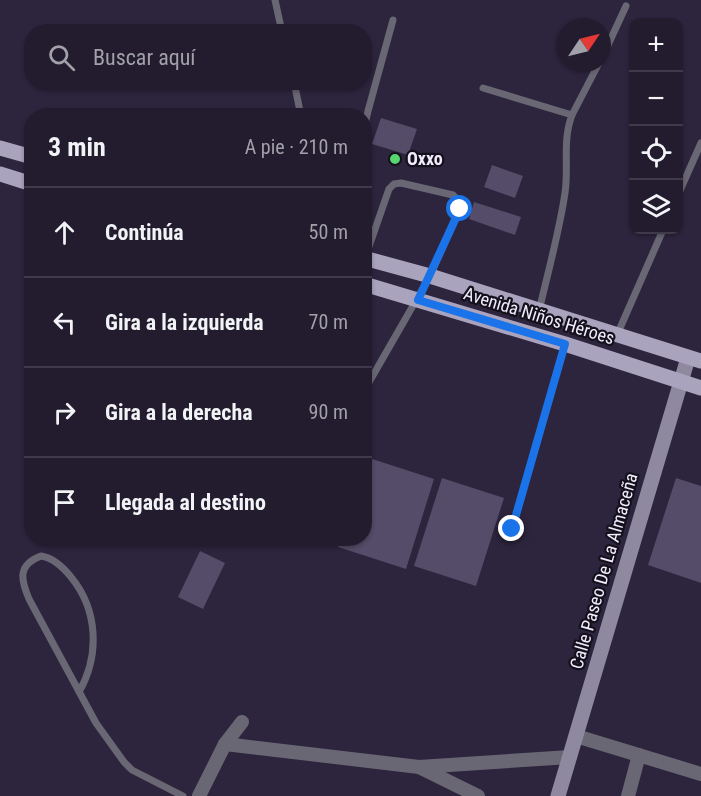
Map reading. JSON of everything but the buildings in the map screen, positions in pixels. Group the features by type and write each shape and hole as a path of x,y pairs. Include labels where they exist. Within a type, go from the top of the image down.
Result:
{"main road":[{"path":"0,148 24,155"},
{"path":"0,174 24,182"},
{"name":"Avenida Niños Héroes","path":"372,260 430,276 694,360"},
{"name":"Avenida Niños Héroes","path":"372,286 565,344 701,388"},
{"name":"Calle Paseo De La Almaceña","path":"558,796 681,382 694,360"}],"street":[{"path":"199,796 225,744 242,722"},
{"path":"576,736 701,774"},
{"path":"225,744 419,767 570,757"},
{"path":"628,796 639,755"},
{"path":"419,767 478,796"}],"lane":[{"path":"275,0 280,24"},
{"path":"611,38 626,6"},
{"path":"369,108 393,20"},
{"path":"539,311 566,192 565,151 568,124 594,72"},
{"path":"483,87 572,115"},
{"path":"296,90 299,108"},
{"path":"683,184 701,143"},
{"path":"372,237 391,186 401,183 453,195 458,200 460,209 430,276 372,378"},
{"path":"617,335 661,234"},
{"path":"512,529 565,344"},
{"path":"79,692 89,672 93,655 92,619 79,588 65,570 45,556 37,557 22,571 24,588 79,692 96,723 132,770 183,796"}],"place":[{"name":"Oxxo","path":"395,159"}],"route":[{"path":"460,209 418,300 565,344 512,529"}]}
